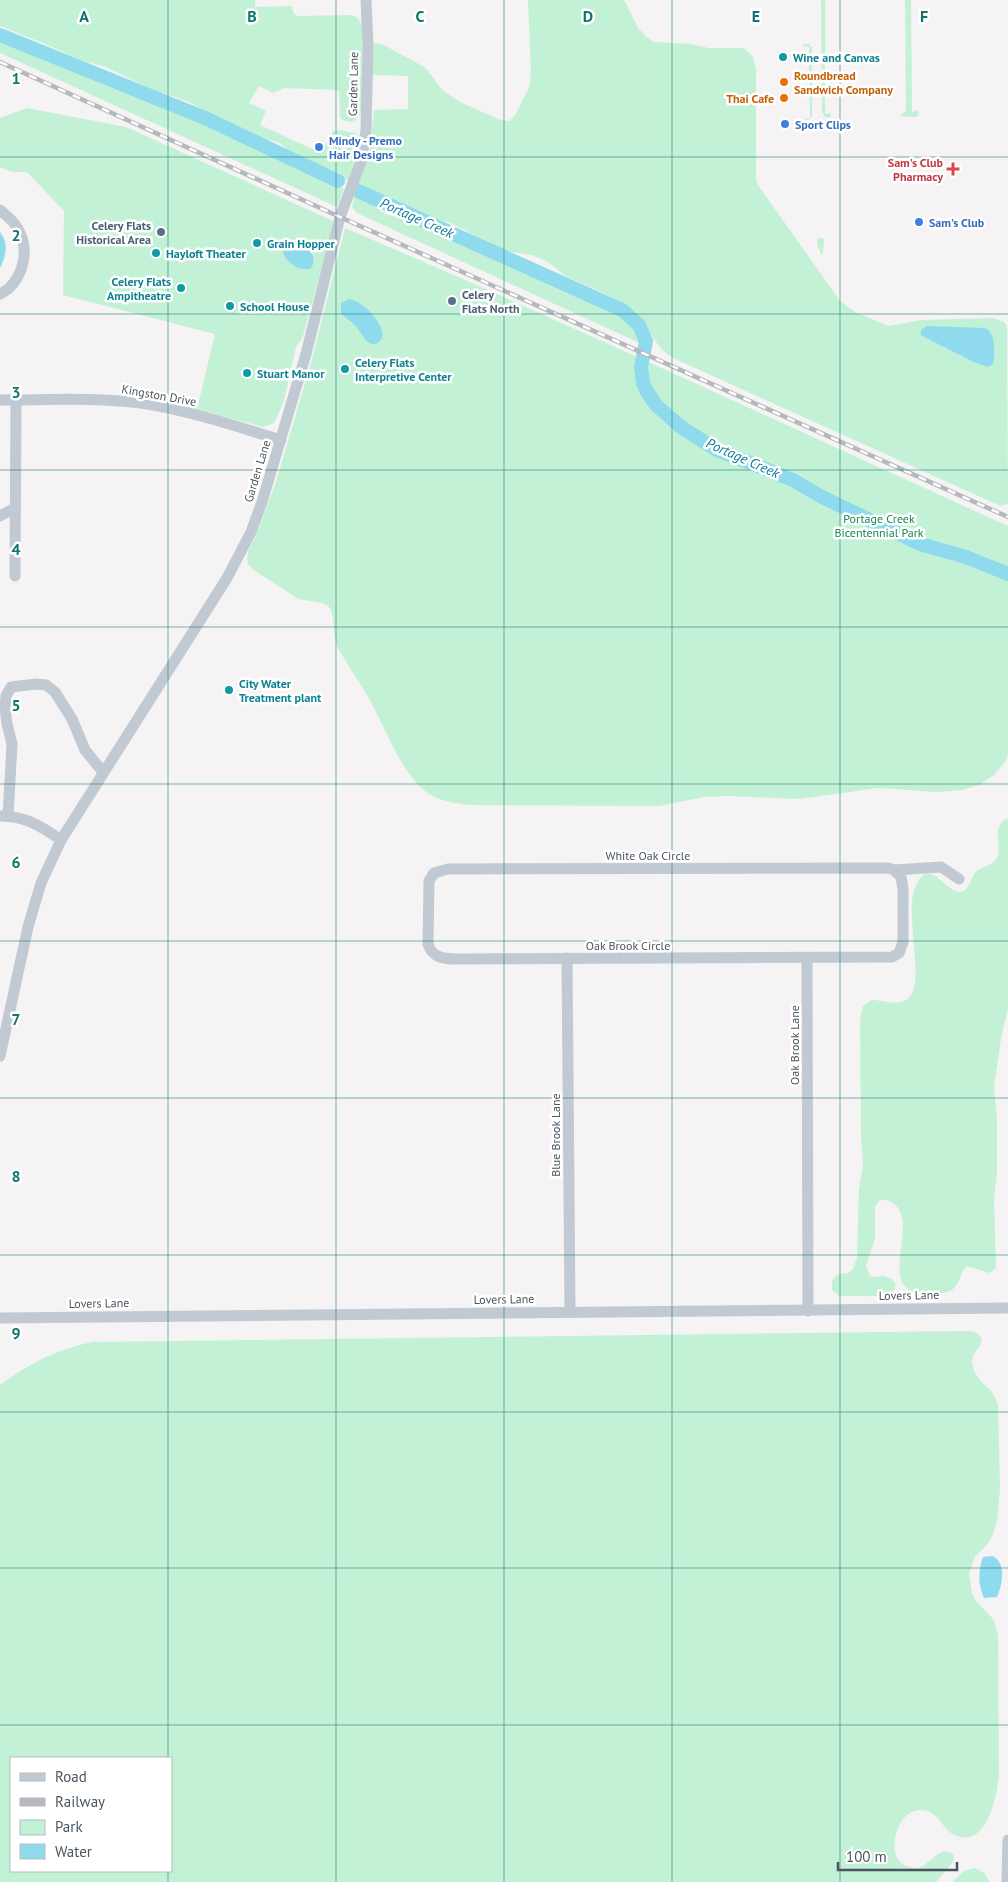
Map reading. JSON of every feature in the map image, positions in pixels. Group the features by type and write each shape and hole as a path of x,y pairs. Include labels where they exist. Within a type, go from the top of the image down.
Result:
{"street":[{"name":"Garden Lane","path":"0,1056 28,928 41,883 61,840 234,566 251,532 262,502 306,354 340,217 353,186 365,143 368,46 366,0"},
{"path":"0,210 12,220 21,234 24,250 22,266 16,280 0,294"},
{"name":"Kingston Drive","path":"0,400 118,401 142,404 221,421 280,440"},
{"path":"15,576 16,400"},
{"path":"0,516 16,508"},
{"path":"61,840 31,821 4,816 12,744 5,708 6,696 11,687 36,684 46,685 55,692 72,719 86,750 103,772"},
{"name":"White Oak Circle","path":"448,959 436,956 428,944 428,886 431,876 443,869 888,868 894,870 941,867 959,880"},
{"path":"807,958 889,957 899,952 903,942 903,889 901,877 894,870"},
{"name":"Blue Brook Lane","path":"567,958 570,1312"},
{"name":"Oak Brook Circle","path":"448,959 807,958"},
{"name":"Oak Brook Lane","path":"807,958 808,1311"},
{"name":"Lovers Lane","path":"0,1318 1008,1308"},
{"path":"1007,1882 1008,1840"}],"green space":[{"path":"0,0 255,0 255,7 292,6 294,14 298,16 351,15 357,17 362,25 362,108 357,119 348,122 340,118 339,90 284,88 273,93 259,86 249,103 266,111 260,125 321,153 333,131 340,130 356,133 359,144 358,150 348,181 297,157 280,143 240,131 189,102 149,88 106,67 83,61 0,26"},
{"path":"528,0 623,0 638,28 654,42 691,44 708,48 744,48 753,57 756,69 756,179 758,185 840,301 855,312 888,326 922,320 993,318 1004,322 1007,326 1008,504 1001,506 996,504 673,358 661,349 631,309 603,293 565,276 548,262 532,255 490,246 450,223 399,209 357,187 370,147 374,110 408,109 408,76 372,75 374,43 382,44 424,67 450,96 500,120 509,121 515,115 529,88 531,73"},
{"path":"821,0 825,0 825,114 831,113 830,118 825,117 822,112"},
{"path":"905,0 911,0 912,112 917,110 919,112 917,117 899,116 906,111"},
{"path":"0,39 182,112 344,189 337,207 0,53"},
{"path":"803,44 809,44 812,48 812,116 809,120 803,119 810,118 809,47 803,46"},
{"path":"27,108 126,127 333,221 303,336 296,347 284,401 274,423 263,427 197,409 215,334 63,295 64,211 27,172 12,172 0,167 0,118"},
{"path":"355,193 365,198 385,214 411,221 458,240 483,253 521,267 547,282 610,309 632,324 640,334 642,341 640,343 637,342 357,213 352,207"},
{"name":"Portage Creek Bicentennial Park","path":"345,228 595,338 1008,526 1008,755 1005,762 994,775 979,785 962,790 937,792 878,788 799,799 728,796 704,797 659,806 469,805 434,797 419,786 402,763 368,697 338,648 333,615 329,607 323,603 297,598 252,569 248,564 247,558 248,551 256,536 275,485 311,363"},
{"path":"818,237 824,239 823,254 821,254 817,243"},
{"path":"1005,819 1008,819 1008,1008 1001,1038 994,1087 997,1119 997,1174 994,1199 996,1266 989,1273 967,1266 955,1287 947,1292 926,1293 911,1291 903,1283 900,1272 902,1217 894,1204 887,1200 880,1200 875,1206 875,1239 866,1266 872,1277 884,1276 892,1279 896,1285 895,1289 887,1296 839,1296 832,1290 832,1281 838,1274 848,1273 853,1269 857,1258 859,1190 863,1164 860,1020 863,1006 872,1000 893,1003 902,1002 912,993 915,980 915,965 912,911 913,895 917,883 923,876 929,874 935,876 953,890 959,892 965,890 977,871 997,858 999,827"},
{"path":"975,1332 982,1338 980,1346 973,1355 974,1372 992,1392 998,1405 1000,1489 997,1520 989,1542 975,1557 969,1573 972,1593 976,1601 994,1620 998,1636 999,1775 989,1817 976,1834 968,1837 953,1834 932,1813 927,1811 921,1810 910,1813 900,1823 894,1847 899,1861 904,1865 919,1868 944,1851 953,1854 952,1863 936,1882 0,1882 0,1385 21,1370 44,1358 92,1342"},
{"path":"975,1868 984,1873 990,1882 952,1882 964,1871"}],"water":[{"path":"0,232 5,241 6,250 0,268"},
{"path":"293,241 311,252 314,260 310,268 298,268 285,257 283,253 284,243"},
{"path":"349,299 359,303 374,316 383,334 377,344 368,342 356,326 341,313 341,303"},
{"path":"927,326 985,328 989,330 993,339 993,364 988,367 976,363 926,338 921,335 921,330"},
{"path":"993,1556 1002,1569 1000,1587 997,1597 984,1598 979,1578 980,1567 983,1557"}],"waterway":[{"name":"Portage Creek","path":"0,35 205,118 338,181"},
{"name":"Portage Creek","path":"358,191 622,310 639,325 646,341 641,367 643,383 656,405 681,427 717,450 793,480 822,497 920,544 966,557 1008,574"}],"railway":[{"path":"0,62 1008,517"}],"place":[{"name":"Wine and Canvas","path":"783,57"},
{"name":"Roundbread Sandwich Company","path":"784,82"},
{"name":"Thai Cafe","path":"784,98"},
{"name":"Sport Clips","path":"785,124"},
{"name":"Mindy - Premo Hair Designs","path":"319,147"},
{"name":"Sam's Club Pharmacy","path":"953,169"},
{"name":"Sam's Club","path":"919,222"},
{"name":"Celery Flats Historical Area","path":"161,232"},
{"name":"Grain Hopper","path":"257,243"},
{"name":"Hayloft Theater","path":"156,253"},
{"name":"Celery Flats Ampitheatre","path":"181,288"},
{"name":"Celery Flats North","path":"452,301"},
{"name":"School House","path":"230,306"},
{"name":"Celery Flats Interpretive Center","path":"345,369"},
{"name":"Stuart Manor","path":"247,373"},
{"name":"City Water Treatment plant","path":"229,690"}]}
